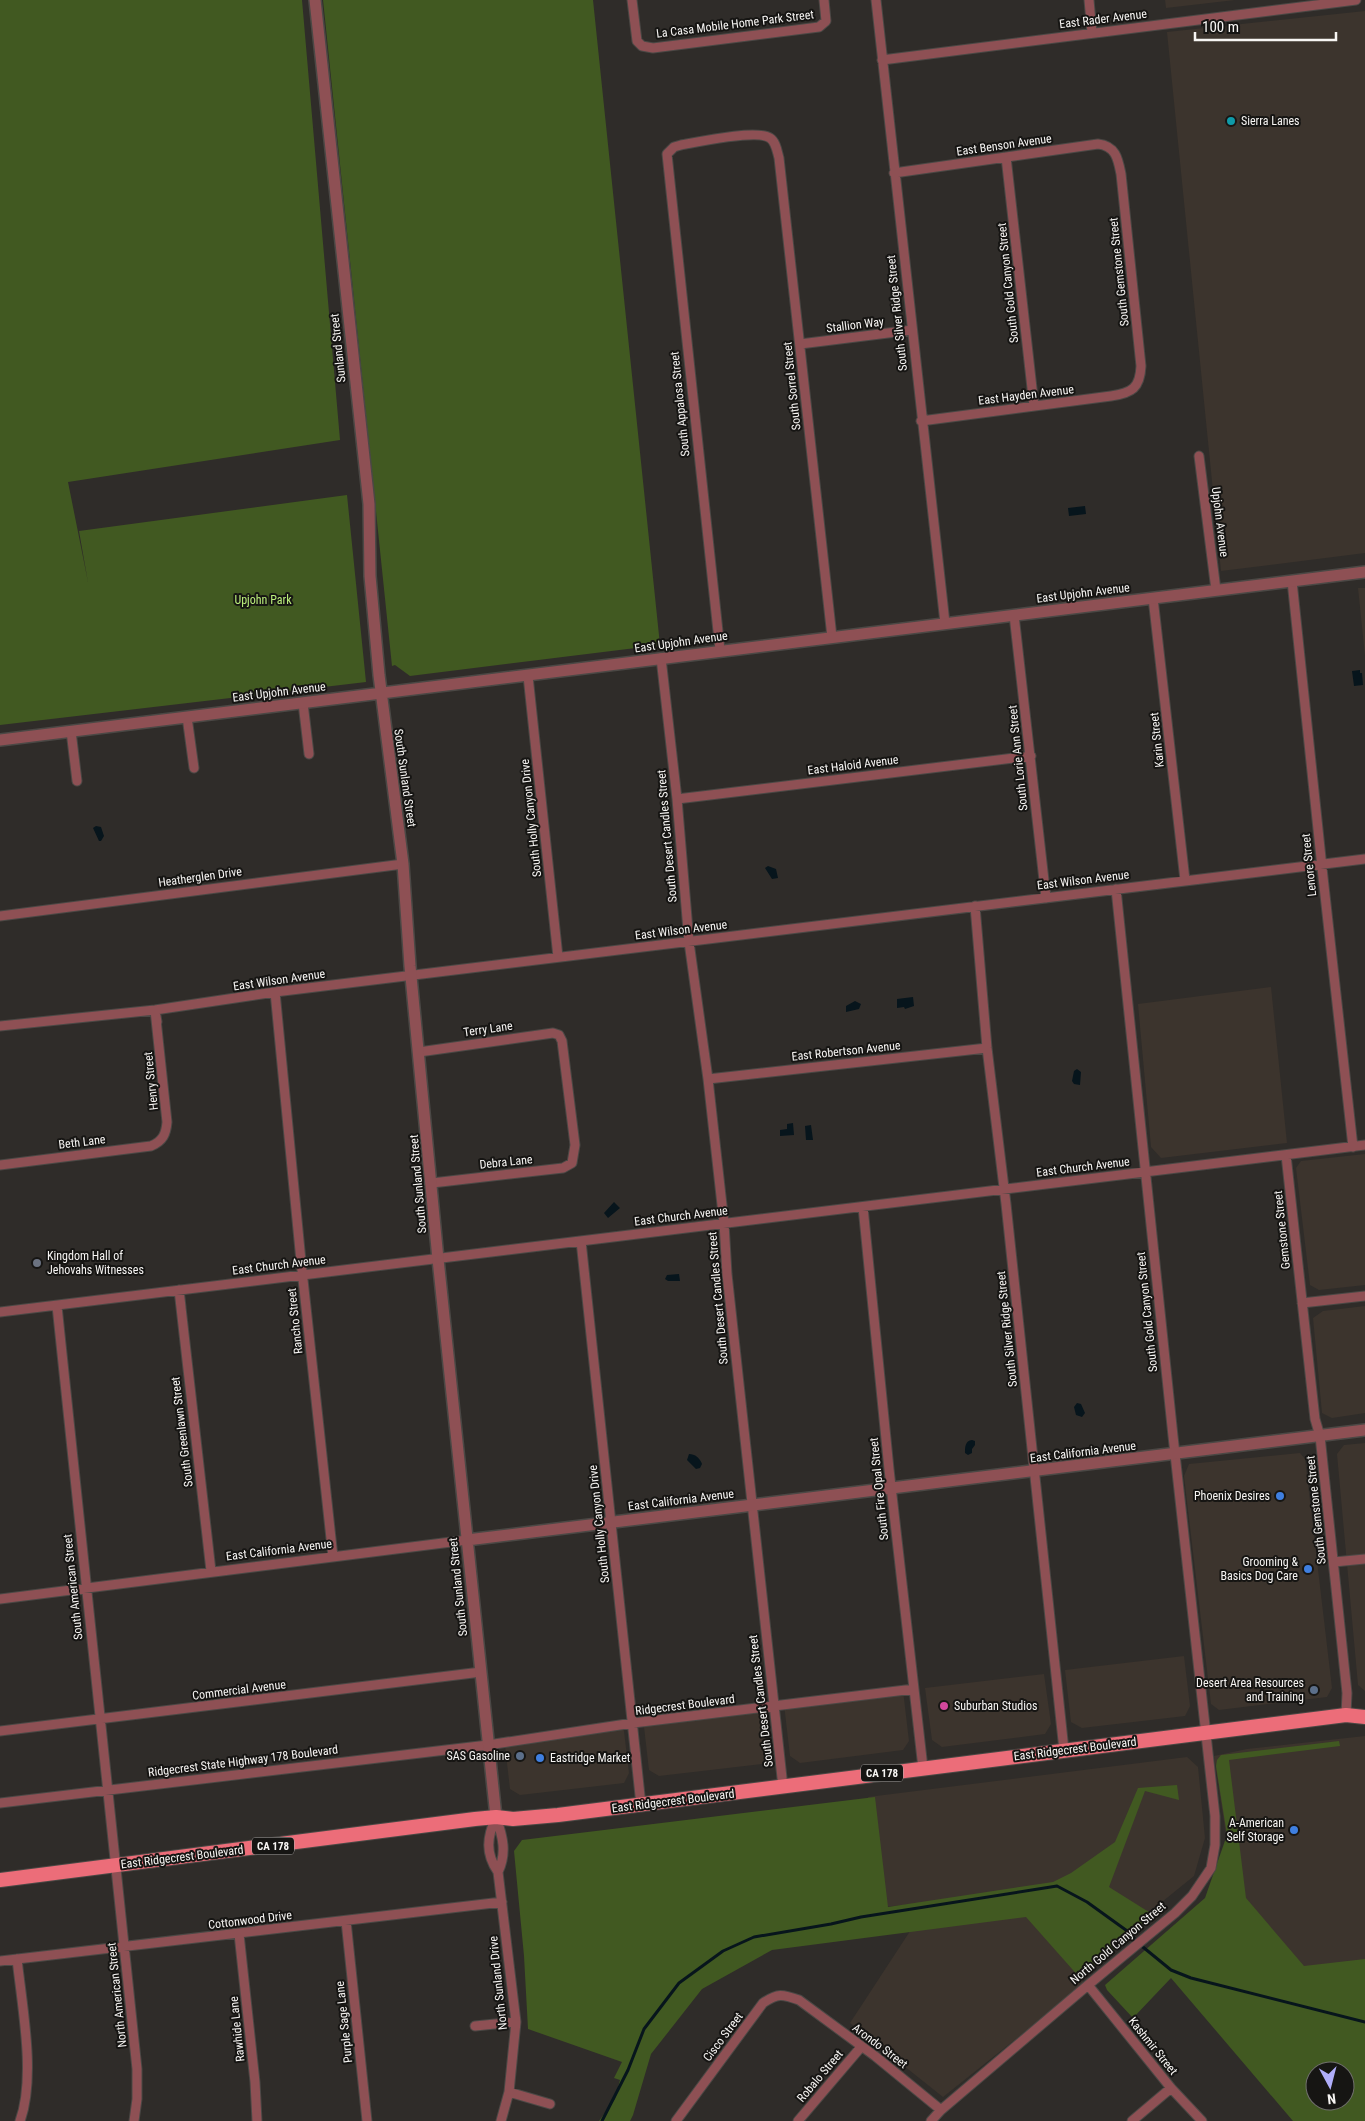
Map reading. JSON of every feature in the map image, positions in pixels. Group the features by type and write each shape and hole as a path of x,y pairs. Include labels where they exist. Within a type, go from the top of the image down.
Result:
{"main road":[{"name":"East Ridgecrest Boulevard","path":"1346,1715 1365,1706"},
{"name":"East Ridgecrest Boulevard","path":"0,1880 496,1817 513,1819 783,1787 1346,1715 1365,1718"}],"street":[{"name":"Sunland Street","path":"315,0 369,504 370,576 381,694"},
{"name":"La Casa Mobile Home Park Street","path":"632,0 638,41 642,46 653,48 819,27 826,21 824,0"},
{"name":"South Silver Ridge Street","path":"876,0 921,421 945,623"},
{"path":"1089,0 1092,33"},
{"name":"East Rader Avenue","path":"882,60 1356,0"},
{"name":"South Sorrel Street","path":"667,154 674,147 681,145 755,134 768,136 774,140 779,158 832,637"},
{"name":"East Benson Avenue","path":"894,173 1098,144 1105,145 1115,152"},
{"name":"South Gemstone Street","path":"1115,152 1122,174 1141,366 1141,374 1134,389"},
{"name":"South Appalosa Street","path":"667,154 720,650"},
{"name":"South Gold Canyon Street","path":"1006,158 1034,406"},
{"name":"Stallion Way","path":"800,344 912,330"},
{"name":"East Hayden Avenue","path":"921,421 1122,395 1134,389"},
{"name":"Upjohn Avenue","path":"1199,456 1216,590"},
{"name":"East Upjohn Avenue","path":"0,740 1365,572"},
{"name":"Lenore Street","path":"1292,581 1354,1147"},
{"name":"Karin Street","path":"1154,598 1185,880"},
{"name":"South Lorie Ann Street","path":"1014,615 1046,898"},
{"name":"South Desert Candles Street","path":"661,658 677,799 689,942 708,1079 724,1223 727,1274 783,1787"},
{"name":"South Holly Canyon Drive","path":"528,676 558,957"},
{"name":"South Sunland Street","path":"381,694 403,864 411,976 438,1258 481,1672"},
{"path":"303,703 309,754"},
{"path":"187,717 194,768"},
{"path":"70,731 77,781"},
{"name":"East Haloid Avenue","path":"677,799 1031,756"},
{"name":"East Wilson Avenue","path":"0,1026 155,1010 275,992 1365,859"},
{"name":"Heatherglen Drive","path":"0,916 403,864"},
{"name":"South Gold Canyon Street","path":"1116,889 1205,1732"},
{"name":"South Silver Ridge Street","path":"975,906 986,1048 1004,1189 1064,1750"},
{"name":"Rancho Street","path":"275,992 302,1274 333,1557"},
{"name":"Henry Street","path":"155,1010 167,1122 164,1138"},
{"name":"Terry Lane","path":"419,1052 553,1033 560,1037 575,1145 574,1154"},
{"name":"East Robertson Avenue","path":"708,1079 986,1048"},
{"name":"Beth Lane","path":"0,1165 152,1146 164,1138"},
{"name":"East Church Avenue","path":"0,1312 1365,1145"},
{"name":"Debra Lane","path":"432,1183 563,1168 572,1163 574,1154"},
{"name":"Gemstone Street","path":"1286,1155 1302,1303"},
{"name":"South Fire Opal Street","path":"863,1207 923,1768"},
{"name":"South Holly Canyon Drive","path":"581,1241 641,1804"},
{"name":"South Greenlawn Street","path":"179,1290 211,1571"},
{"path":"1302,1303 1365,1296"},
{"name":"South Gemstone Street","path":"1302,1303 1315,1422 1320,1436 1334,1562 1347,1693 1346,1715"},
{"name":"South American Street","path":"57,1306 116,1866"},
{"name":"East California Avenue","path":"0,1599 752,1504 1035,1472 1365,1430"},
{"path":"1334,1562 1365,1559"},
{"path":"481,1672 496,1817"},
{"name":"Commercial Avenue","path":"0,1731 481,1672"},
{"name":"Ridgecrest Boulevard","path":"488,1744 914,1689"},
{"name":"North Gold Canyon Street","path":"931,2121 941,2110 1175,1913 1199,1887 1211,1868 1215,1845 1215,1816 1205,1732"},
{"name":"Ridgecrest State Highway 178 Boulevard","path":"0,1803 488,1744"},
{"name":"North Sunland Drive","path":"496,1817 488,1834 490,1861 498,1872 516,2022 509,2092 501,2121"},
{"name":"North Sunland Drive","path":"496,1817 502,1833 504,1860 498,1872"},
{"name":"North American Street","path":"116,1866 137,2069 137,2099 134,2121"},
{"name":"Cottonwood Drive","path":"0,1961 125,1948 502,1902"},
{"name":"Purple Sage Lane","path":"346,1921 367,2121"},
{"name":"Rawhide Lane","path":"239,1934 255,2082 257,2121"},
{"path":"17,1959 27,2087 20,2121"},
{"name":"Kashmir Street","path":"1088,1985 1171,2088 1202,2121"},
{"name":"Cisco Street","path":"676,2121 763,2004 775,1995 784,1995 804,2003"},
{"name":"Arondo Street","path":"804,2003 941,2110"},
{"path":"475,2026 516,2022"},
{"name":"Robalo Street","path":"798,2121 861,2048"},
{"path":"1132,2121 1171,2088"},
{"path":"509,2092 550,2104"}],"shaded area":[{"path":"1165,0 1235,0 1166,8"},
{"path":"1365,11 1365,553 1221,571 1167,32"},
{"path":"1085,506 1086,514 1069,516 1068,508"},
{"path":"1358,588 1365,588 1365,656"},
{"path":"1360,670 1363,685 1354,686 1352,671"},
{"path":"96,826 101,827 104,836 101,841 99,841 93,828"},
{"path":"768,866 776,869 778,878 772,879 765,868"},
{"path":"1271,987 1287,1143 1161,1158 1151,1147 1138,1004"},
{"path":"913,997 914,1006 905,1009 904,1007 897,1008 897,999"},
{"path":"855,1001 861,1004 859,1009 846,1012 846,1006"},
{"path":"1077,1069 1081,1072 1080,1085 1074,1084 1072,1081 1074,1071"},
{"path":"793,1123 794,1135 780,1136 780,1130 787,1129 787,1124"},
{"path":"811,1125 813,1140 806,1140 805,1126"},
{"path":"1365,1154 1365,1285 1319,1290 1310,1285 1296,1168 1301,1161"},
{"path":"614,1202 620,1208 608,1218 604,1213"},
{"path":"679,1274 680,1281 668,1281 665,1279 667,1275"},
{"path":"1365,1306 1365,1413 1332,1418 1322,1413 1313,1318 1323,1311"},
{"path":"1077,1403 1081,1404 1085,1413 1082,1417 1076,1415 1074,1407"},
{"path":"972,1440 975,1441 975,1445 972,1453 968,1455 965,1453 965,1447"},
{"path":"1365,1443 1365,1691 1358,1685 1337,1454 1344,1445"},
{"path":"1300,1453 1305,1459 1332,1688 1327,1697 1219,1710 1211,1704 1184,1476 1189,1464"},
{"path":"689,1454 700,1460 702,1464 700,1468 696,1469 687,1460"},
{"path":"1184,1656 1190,1706 1185,1716 1082,1728 1071,1722 1065,1670"},
{"path":"1044,1674 1051,1724 1045,1734 942,1747 932,1740 925,1688"},
{"path":"903,1690 909,1741 903,1750 800,1763 790,1756 784,1704"},
{"path":"762,1704 768,1754 762,1764 659,1776 649,1770 643,1718"},
{"path":"623,1723 629,1773 624,1783 520,1795 510,1789 504,1737"},
{"name":"A-American Self Storage","path":"1365,1736 1365,1960 1294,1969 1236,1900 1214,1756 1247,1749"},
{"path":"1187,1757 1198,1767 1205,1838 1194,1876 1147,1914 1053,1891 882,1907 868,1797"},
{"path":"1031,1914 1085,1984 943,2097 850,2023 916,1922"}],"green space":[{"name":"Upjohn Park","path":"0,0 302,0 340,440 68,482 88,582 79,531 347,495 366,682 0,725"},
{"path":"323,0 593,0 660,645 410,676 395,665 392,666"},
{"path":"1339,1741 1340,1746 1229,1760 1246,1898 1304,1966 1365,1959 1365,2121 1293,2121 1171,1978 1133,2018 1107,1990 1105,1985 1205,1898 1227,1835 1216,1766 1217,1760 1221,1755"},
{"path":"1177,1785 1179,1800 1145,1791 1109,1887 1152,1914 1156,1911 1158,1913 1080,1978 1026,1917 772,1950 702,1989 651,2054 630,2121 599,2121 615,2099 620,2080 614,2078 622,2062 528,2029 524,1956 514,1851 522,1840 875,1797 888,1907 1053,1882 1071,1873 1115,1842 1138,1788"}],"waterway":[{"path":"602,2121 628,2070 644,2029 679,1983 723,1951 754,1937 861,1917 1057,1886 1087,1902 1130,1933 1138,1943 1171,1970 1191,1978 1365,2022"}],"place":[{"name":"Sierra Lanes","path":"1231,121"},
{"name":"Kingdom Hall of Jehovahs Witnesses","path":"37,1263"},
{"name":"Phoenix Desires","path":"1280,1496"},
{"name":"Grooming & Basics Dog Care","path":"1308,1569"},
{"name":"Desert Area Resources and Training","path":"1314,1690"},
{"name":"Suburban Studios","path":"944,1706"},
{"name":"SAS Gasoline","path":"520,1756"},
{"name":"Eastridge Market","path":"540,1758"},
{"name":"A-American Self Storage","path":"1294,1830"}]}
